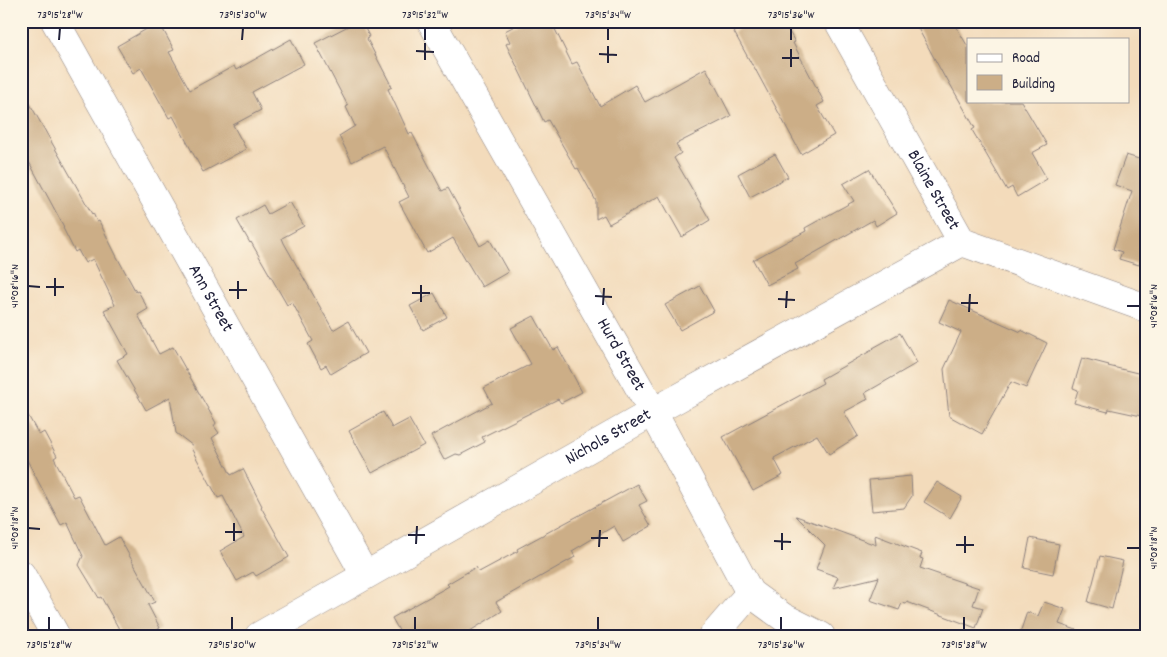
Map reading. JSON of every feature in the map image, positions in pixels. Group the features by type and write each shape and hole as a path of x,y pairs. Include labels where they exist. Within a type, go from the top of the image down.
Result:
{"street":[{"name":"Ann Street","path":"55,21 365,576"},
{"name":"Hurd Street","path":"431,21 653,412 750,593 783,617 821,636"},
{"name":"Blaine Street","path":"838,21 962,242 1146,308"},
{"name":"Nichols Street","path":"258,636 653,412 962,242"},
{"path":"21,574 56,636"},
{"path":"713,636 750,593"}],"building":[{"path":"361,21 369,36 367,39 392,87 388,89 409,134 412,133 442,191 448,188 480,246 490,240 508,272 482,287 453,238 427,253 399,202 409,197 383,146 352,162 339,136 355,126 346,107 348,106 315,43"},
{"path":"524,21 551,21 572,64 577,62 600,106 635,85 645,102 706,68 731,116 676,144 681,153 674,158 710,220 682,237 659,196 609,224 604,215 596,219 596,201 548,120 544,122 506,44 510,42 505,31"},
{"path":"753,21 783,21 824,102 817,106 834,135 801,154 734,32"},
{"path":"914,21 953,21 967,45 967,102 1022,102 1047,145 1032,153 1047,179 1017,197 1012,187 1007,190 972,130 975,128"},
{"path":"159,22 174,50 169,52 190,90 234,66 236,70 291,39 304,64 252,92 261,110 233,125 246,149 203,172 173,116 169,118 141,68 133,73 117,46"},
{"path":"21,88 92,214 97,222 99,221 136,292 138,291 148,309 138,315 159,354 173,347 216,423 214,426 219,433 212,438 231,475 243,469 261,507 289,557 256,576 253,572 237,581 220,551 244,537 223,496 218,498 191,448 193,446 176,433 170,397 146,410 117,360 128,354 104,310 115,305 93,259 85,263 78,250 75,252 64,227 21,147"},
{"path":"775,154 788,177 750,197 738,174"},
{"path":"1126,155 1146,160 1146,261 1141,260 1139,265 1119,259 1122,252 1113,249 1132,191 1115,185"},
{"path":"869,169 897,213 876,226 873,220 795,264 798,269 767,285 753,260 806,231 805,228 854,201 843,184"},
{"path":"290,202 304,226 282,238 284,243 333,330 348,321 366,353 331,374 326,365 321,368 308,344 313,341 292,302 287,305 237,220 263,205 268,214"},
{"path":"700,286 714,311 680,330 665,305"},
{"path":"434,293 447,317 423,330 410,306"},
{"path":"949,300 1047,343 1026,388 1011,382 982,434 949,416 944,369 961,332 939,322"},
{"path":"534,316 553,350 558,347 582,392 561,403 558,399 482,437 485,442 460,455 456,454 444,460 431,436 492,403 484,388 531,364 511,328"},
{"path":"900,333 917,363 865,393 868,399 844,412 858,436 829,454 817,435 774,458 783,475 753,491 723,437 823,383 821,379"},
{"path":"1082,358 1146,375 1146,417 1109,409 1108,412 1074,403 1078,390 1073,388"},
{"path":"21,403 39,435 44,432 57,456 54,458 74,497 79,495 105,545 119,537 155,602 148,605 160,628 147,636 123,636 101,597 99,598 79,565 83,556 67,522 61,525 27,460 21,463"},
{"path":"383,412 392,428 409,419 424,445 372,473 349,431"},
{"path":"911,476 912,496 904,508 872,511 869,480"},
{"path":"937,482 962,497 950,518 924,502"},
{"path":"637,484 647,501 639,505 651,526 623,542 614,526 572,551 575,557 496,602 502,611 462,636 402,636 392,618 449,586 447,584 476,567 479,572 518,551 517,549"},
{"path":"796,516 876,545 875,535 922,553 920,558 923,559 920,568 979,588 973,605 983,608 976,628 907,602 906,604 902,603 899,610 870,600 879,577 833,588 838,577 816,569 825,545"},
{"path":"1030,538 1059,544 1053,574 1024,568"},
{"path":"1100,556 1123,561 1112,609 1088,602"},
{"path":"1044,602 1065,609 1059,624 1085,633 1084,636 1019,636 1027,612 1038,616"}]}
